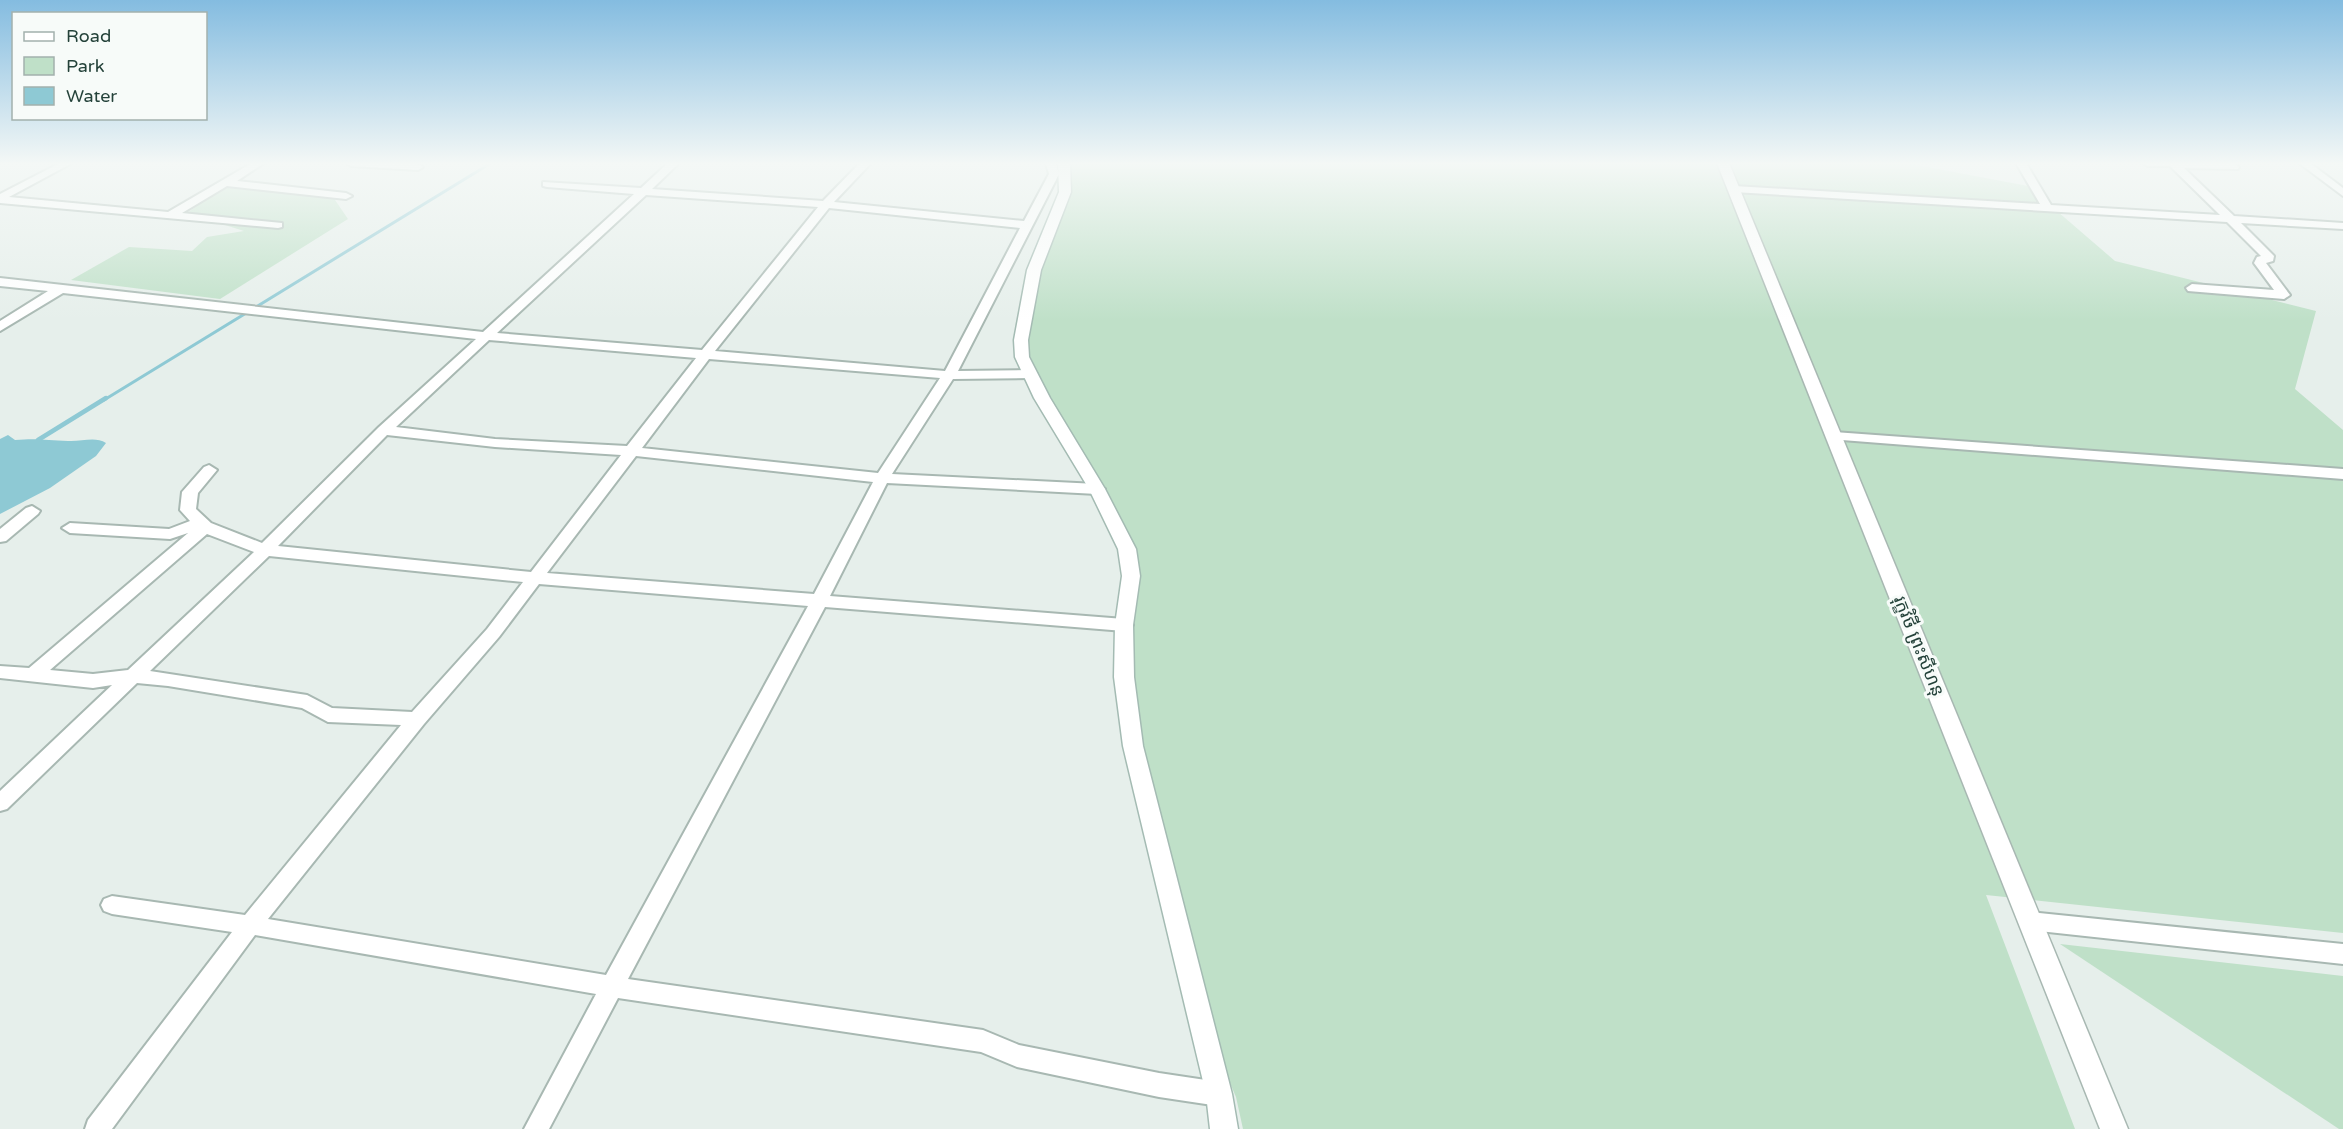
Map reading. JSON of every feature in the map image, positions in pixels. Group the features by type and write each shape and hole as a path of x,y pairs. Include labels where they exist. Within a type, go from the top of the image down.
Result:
{"main road":[{"path":"1055,216 1034,270 1021,340 1022,357 1097,489 1127,549 1131,576 1124,625 1124,677 1133,746 1219,1094 1224,1129"},
{"name":"រុក្ខវិថី ព្រះសីហនុ","path":"1745,216 2114,1129"}],"street":[{"path":"178,216 279,225"},
{"path":"0,804 265,550 384,430 617,216"},
{"path":"97,1129 250,925 417,719 492,633 536,578 629,452 817,216"},
{"path":"919,216 1024,229 1047,236"},
{"path":"536,1129 614,987 882,478 949,375 1031,216"},
{"path":"2190,216 2343,226"},
{"path":"2192,288 2284,295 2260,263 2269,258 2226,216"},
{"path":"0,282 488,336 949,375 1030,374"},
{"path":"0,327 60,289"},
{"path":"384,430 882,478 1097,489"},
{"path":"1834,436 2343,474"},
{"path":"209,470 190,492 188,510 203,525 265,550 536,578 818,603 1124,625"},
{"path":"0,537 32,511"},
{"path":"70,528 170,534 203,525"},
{"path":"33,676 203,525"},
{"path":"0,672 93,681 132,676 168,679 307,702 328,715 417,719"},
{"path":"112,905 250,925 614,987 983,1041 1017,1056 1159,1085 1219,1094"},
{"path":"2030,921 2343,954"}],"green space":[{"path":"196,216 346,216 348,219 220,299 71,280 129,247 192,251 207,237 244,231"},
{"path":"1056,216 2062,216 2115,261 2316,311 2295,389 2343,430 2343,933 1986,895 2075,1129 1243,1129 1236,1097 1198,1008 1133,746 1131,576 1021,340 1034,270"},
{"path":"2060,944 2343,976 2343,1129 2339,1129"}],"water":[{"path":"8,435 15,440 93,440 106,443 96,456 50,488 0,514 0,439"}],"waterway":[{"path":"104,400 405,216"},
{"path":"38,440 106,398"}]}
